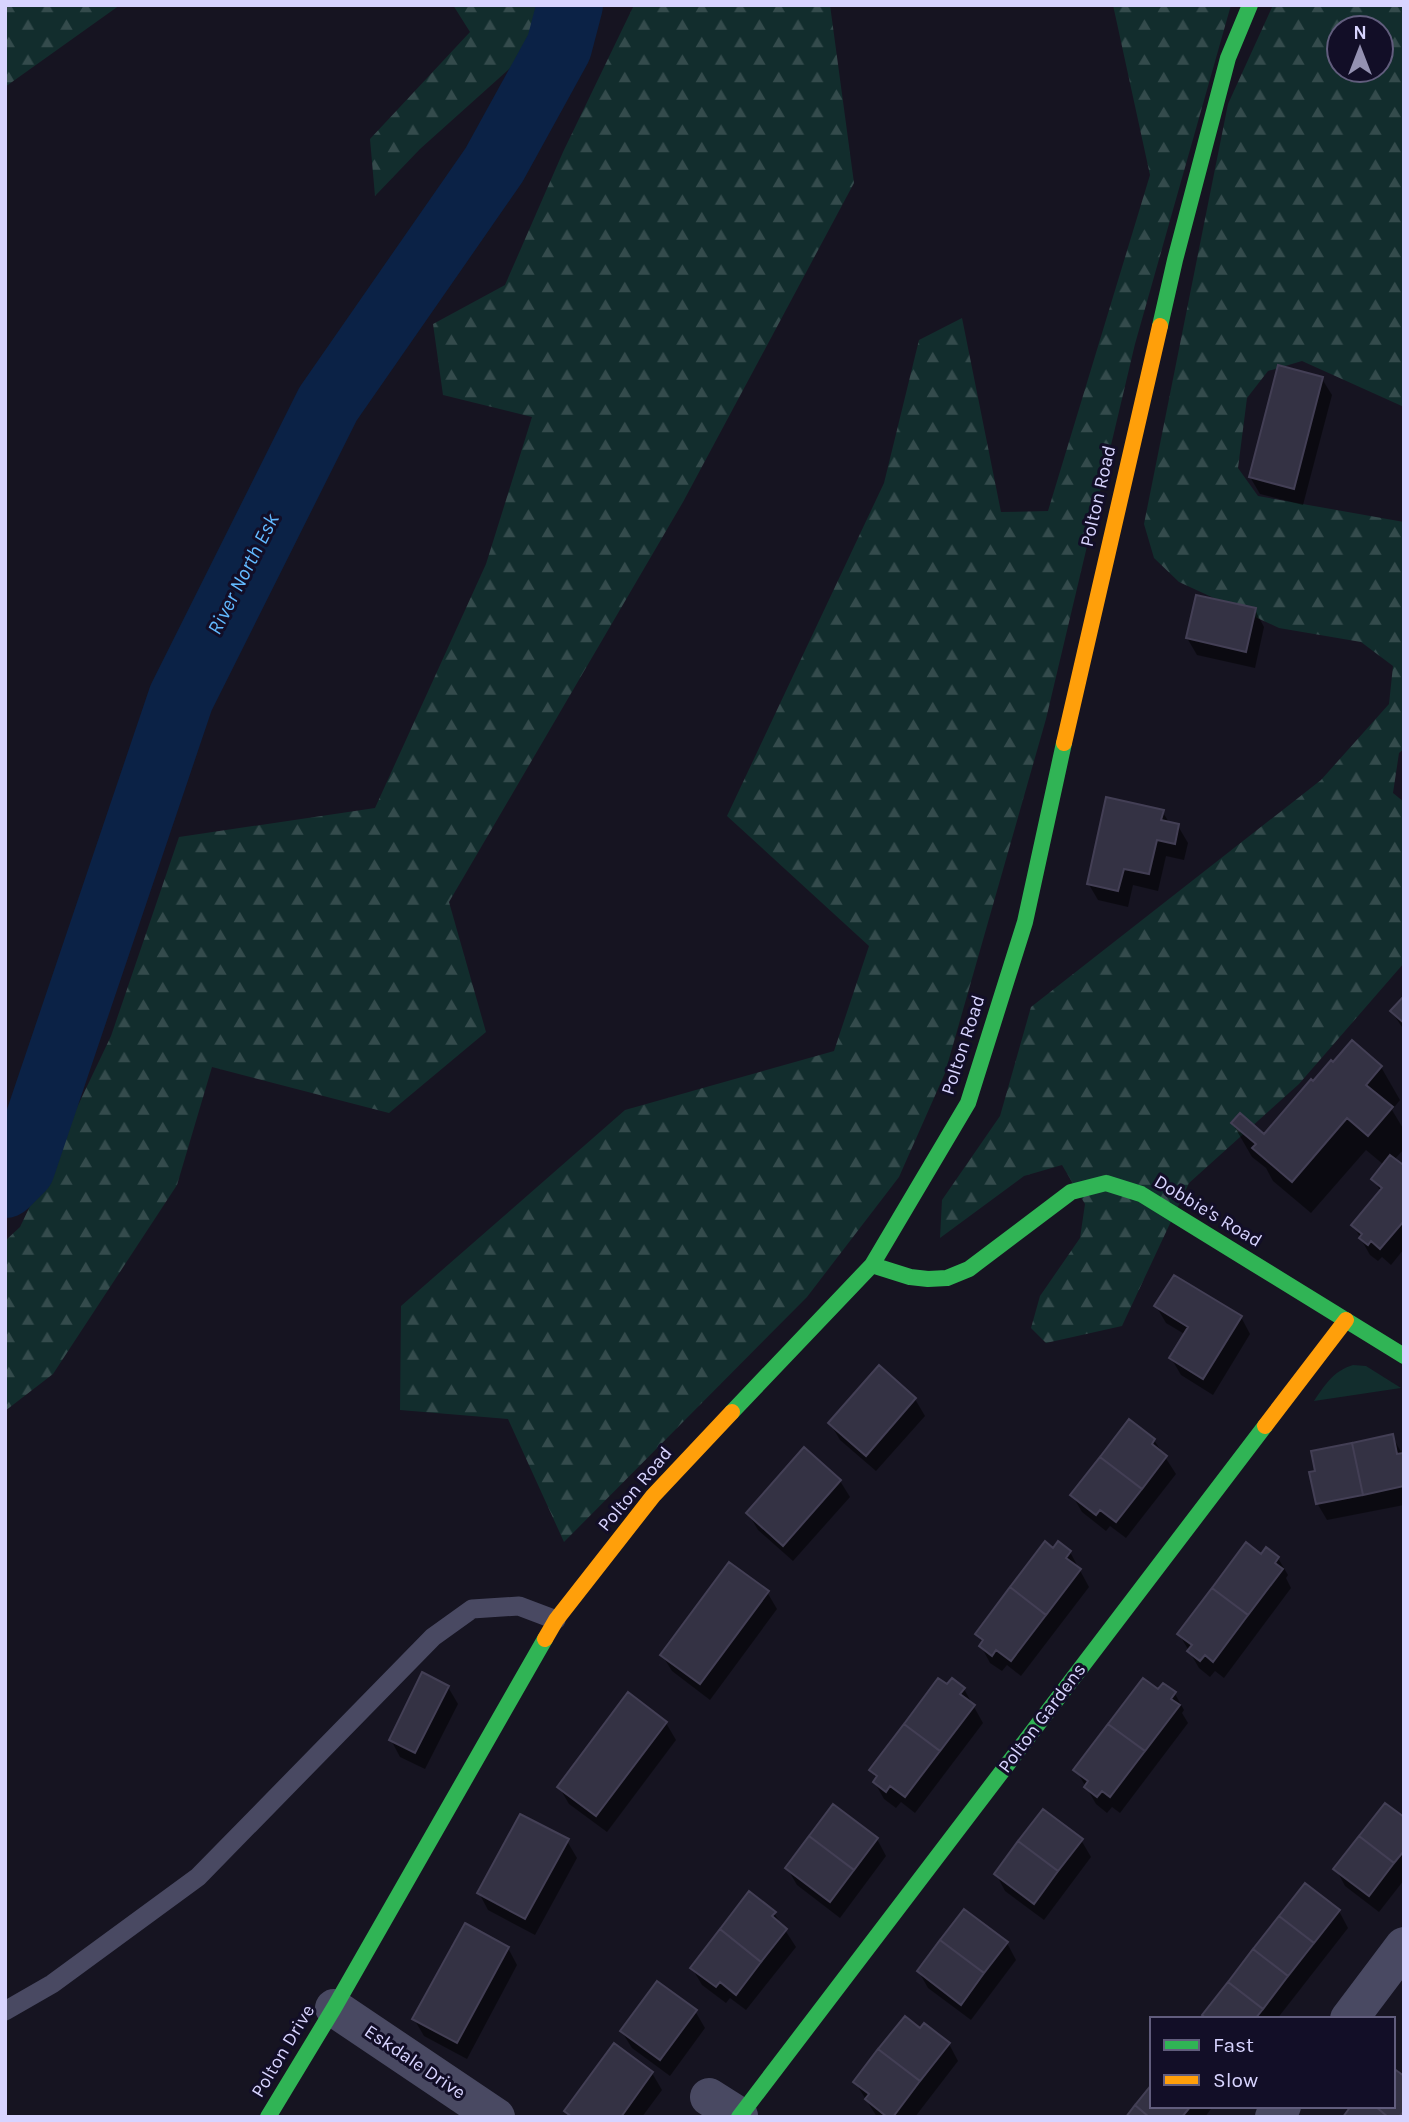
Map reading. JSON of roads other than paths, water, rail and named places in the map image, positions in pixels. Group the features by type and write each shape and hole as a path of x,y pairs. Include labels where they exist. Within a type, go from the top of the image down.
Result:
{"street":[{"name":"Polton Road","path":"334,2008 556,1620 653,1496 872,1265 968,1103 1025,922 1175,260 1227,58 1250,5"},
{"name":"Dobbie's Road","path":"872,1265 910,1277 947,1278 969,1269 1071,1192 1106,1183 1141,1194 1404,1356"},
{"name":"Polton Gardens","path":"729,2110 1346,1320"},
{"path":"1351,2017 1404,1946"},
{"name":"Polton Drive","path":"268,2117 334,2008"},
{"name":"Eskdale Drive","path":"334,2008 496,2117"}],"lane":[{"path":"5,2011 52,1984 198,1877 433,1637 472,1609 519,1606 556,1620"}],"waterway":[{"name":"River North Esk","path":"5,1185 22,1168 181,698 328,404 494,165 559,47 570,5"}]}
